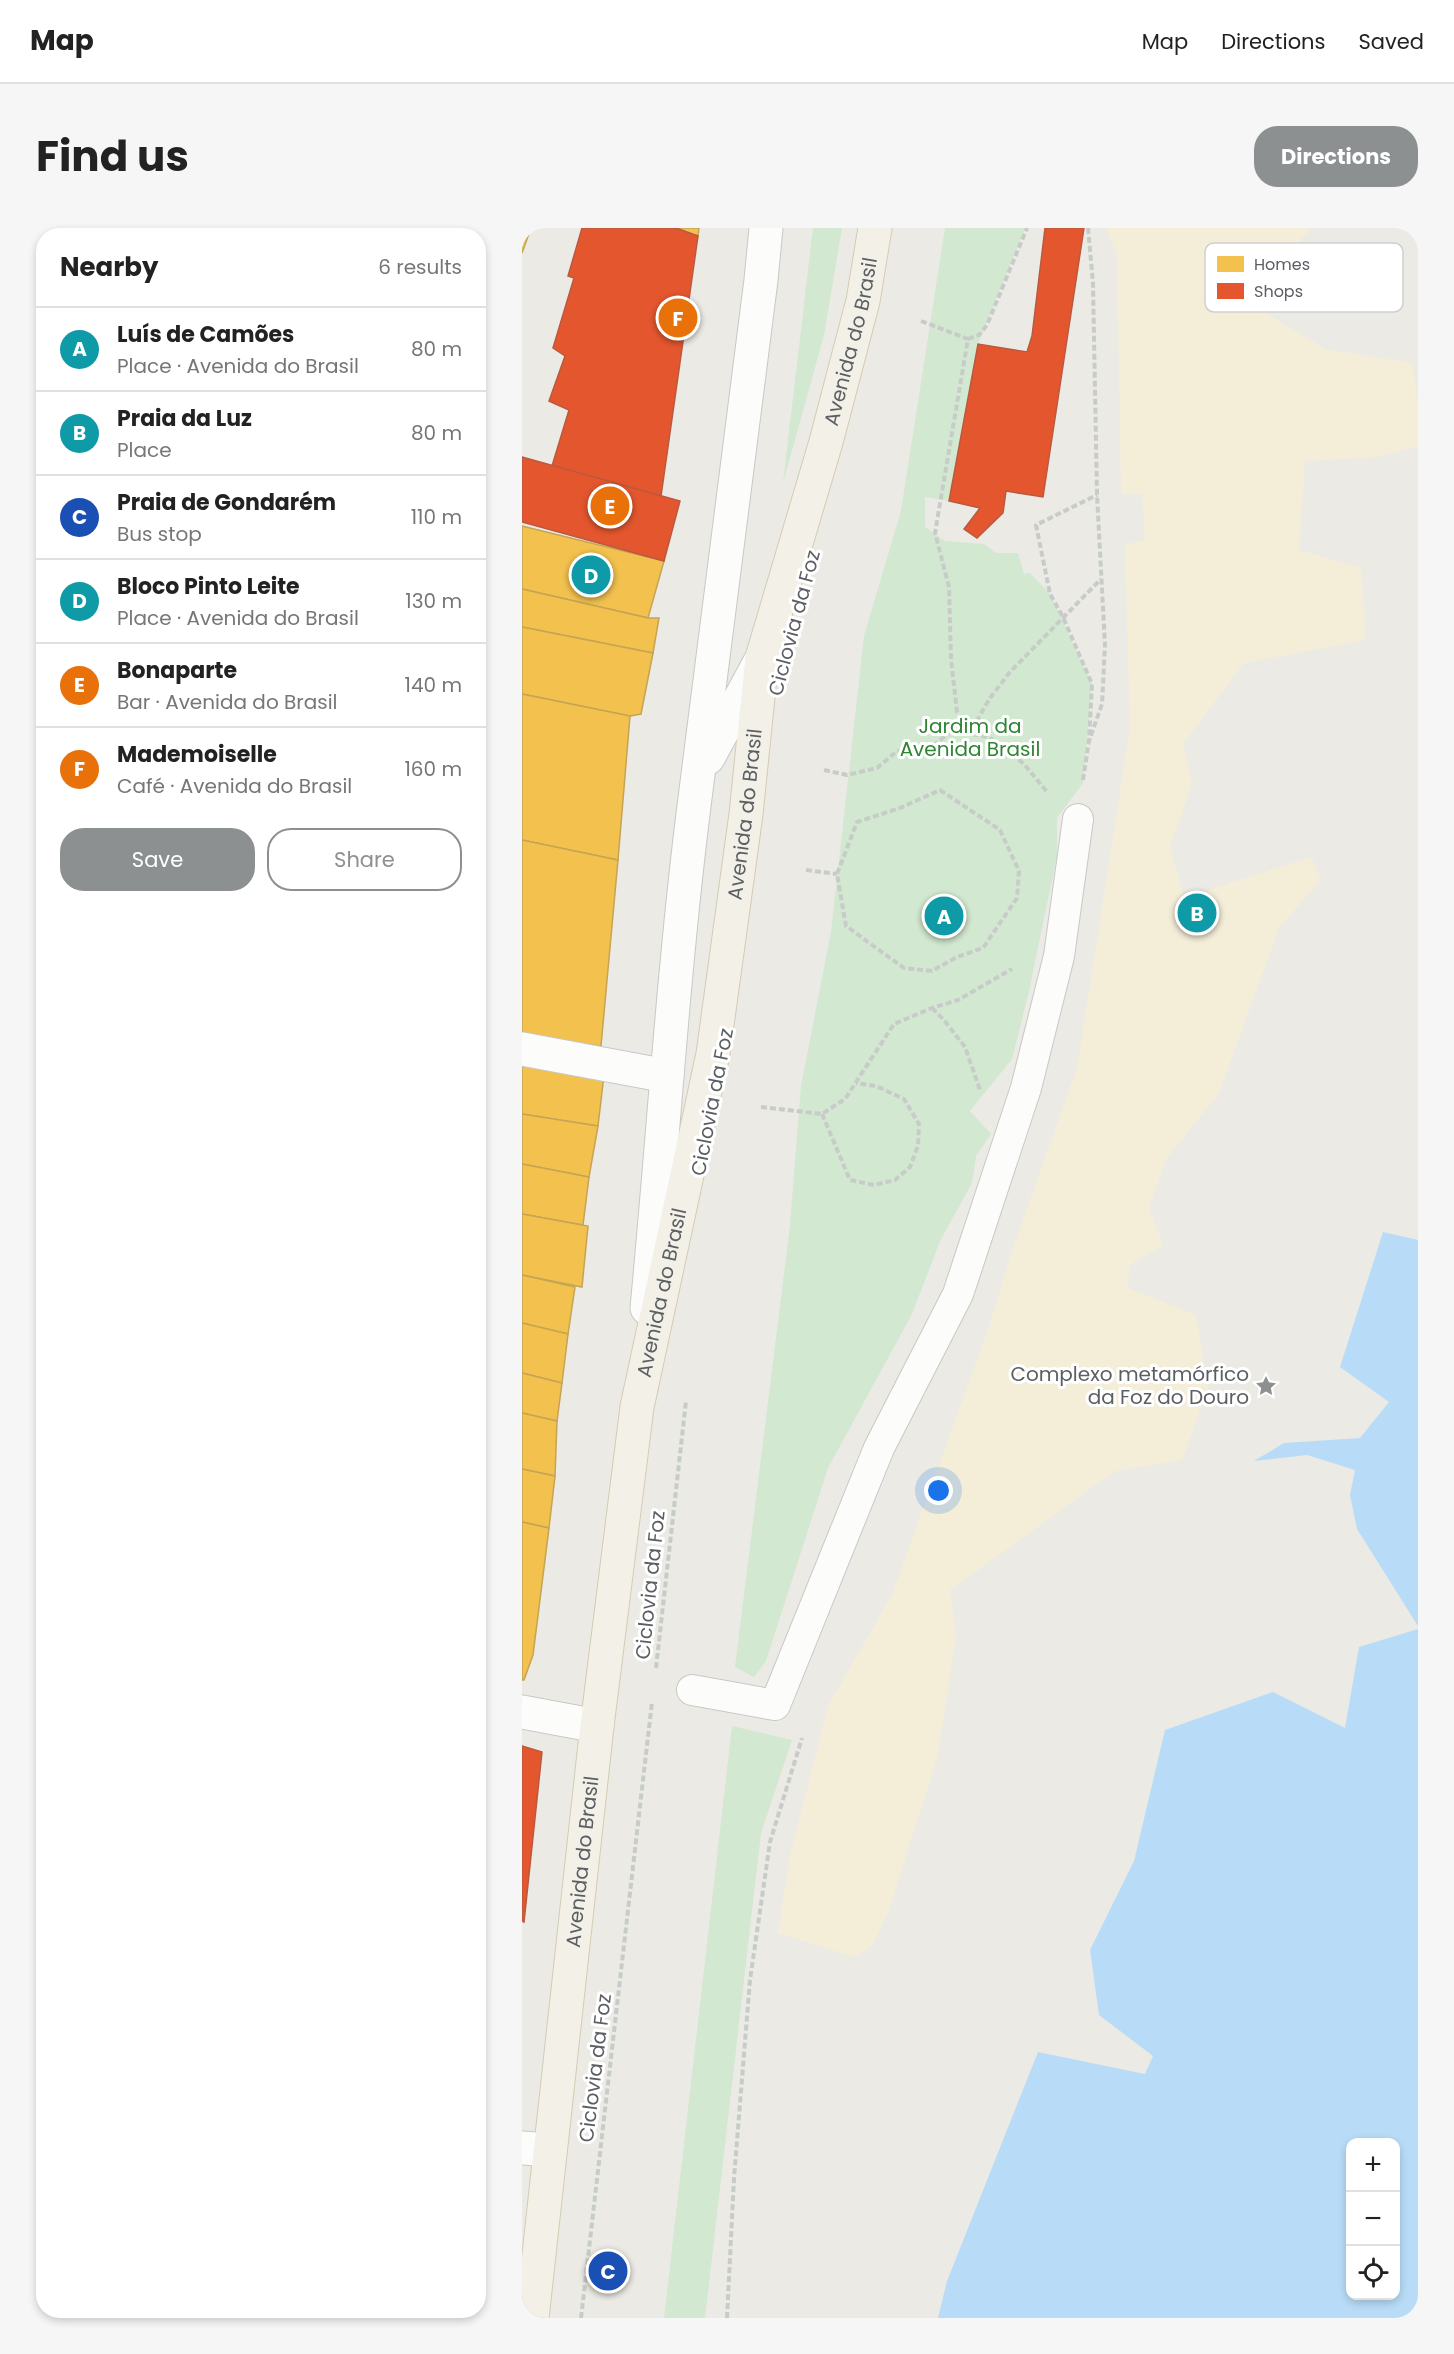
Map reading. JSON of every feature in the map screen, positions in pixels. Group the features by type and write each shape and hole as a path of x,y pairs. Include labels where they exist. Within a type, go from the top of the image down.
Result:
{"main road":[{"name":"Avenida do Brasil","path":"532,2318 536,2149 597,1726 637,1407 662,1147 666,1076 698,776 762,280 766,228"},
{"name":"Avenida do Brasil","path":"637,1407 713,1054 746,814 762,658 826,442 863,301 875,228"},
{"path":"698,776 762,658"},
{"path":"522,1049 666,1076"},
{"path":"522,1712 597,1726"}],"street":[{"path":"692,1690 775,1705 879,1448 958,1294 1026,1088 1059,956 1078,819"}],"path":[{"path":"921,321 968,339 979,335 987,325 1027,228"},
{"path":"1088,228 1093,283 1096,495 1105,645 1102,704 1089,741"},
{"path":"968,339 935,533 949,587 951,659 957,712 969,734"},
{"path":"1078,819 1089,741 1092,684 1063,617 1050,594 1036,525 1096,495"},
{"path":"969,734 990,698 1010,672 1101,579"},
{"path":"824,770 847,775 877,768 897,750 933,746 951,730 989,737 1024,764 1049,795 1078,819"},
{"path":"940,790 1000,830 1019,871 1017,898 983,948 957,957 932,971 904,968 846,926 837,874 857,822 900,808 940,790"},
{"path":"806,870 837,874"},
{"path":"761,1107 822,1114 845,1099 894,1024 958,1000 1011,970 1059,956"},
{"path":"932,1008 965,1047 983,1098 1011,1135"},
{"path":"822,1114 850,1180 874,1185 895,1179 910,1167 918,1146 919,1124 904,1099 876,1086 856,1083"},
{"name":"Ciclovia da Foz","path":"655,1674 686,1397"},
{"name":"Ciclovia da Foz","path":"581,2318 652,1696"},
{"path":"727,2318 734,2178 750,1980 770,1842 802,1739"}],"green space":[{"path":"813,228 842,228 824,335 783,483"},
{"name":"Jardim da Avenida Brasil","path":"945,228 1025,228 978,344 949,501 925,497 925,527 945,541 984,544 996,553 1018,553 1024,574 1030,573 1050,594 1092,684 1083,783 1057,818 1057,856 1029,991 1012,1059 970,1111 991,1134 976,1156 972,1183 940,1241 912,1314 828,1468 766,1661 754,1677 735,1667 790,1225 801,1086 831,932 864,636 901,511"},
{"path":"732,1726 792,1740 761,1833 705,2318 664,2318"}],"sand":[{"path":"1106,228 1311,228 1298,243 1205,243 1205,312 1264,312 1325,349 1412,363 1418,401 1418,447 1377,457 1305,461 1299,550 1361,568 1366,640 1244,663 1183,744 1192,784 1170,847 1184,898 1311,857 1321,879 1279,928 1219,1093 1166,1159 1149,1208 1163,1245 1130,1265 1127,1288 1196,1315 1208,1388 1182,1460 1115,1471 950,1590 956,1637 937,1758 889,1910 872,1946 855,1957 778,1933 790,1857 828,1706 892,1595 990,1324 1011,1254 1077,1068 1130,728 1125,545 1145,540 1142,494 1121,494 1117,255"}],"water":[{"path":"1383,1232 1418,1240 1418,1626 1357,1529 1350,1495 1355,1470 1307,1455 1254,1461 1284,1443 1360,1438 1389,1402 1340,1367"},
{"path":"1418,1629 1418,2318 938,2318 947,2281 1038,2052 1145,2074 1153,2056 1099,2015 1090,1950 1134,1861 1165,1730 1273,1692 1345,1728 1359,1647"}],"building: Homes":[{"path":"522,228 531,228 522,253"},
{"path":"676,228 699,228 698,236"},
{"path":"522,526 664,561 648,618 522,589"},
{"path":"522,589 648,618 659,618 653,653 522,627"},
{"path":"522,627 653,653 641,714 630,716 522,694"},
{"path":"522,694 630,716 618,860 522,840"},
{"path":"522,840 618,860 601,1046 522,1036"},
{"path":"522,1061 604,1075 598,1126 522,1114"},
{"path":"522,1114 598,1126 589,1177 522,1164"},
{"path":"522,1164 589,1177 583,1225 522,1214"},
{"path":"522,1214 588,1226 582,1287 522,1275"},
{"path":"522,1275 575,1287 568,1334 522,1323"},
{"path":"522,1323 568,1334 562,1383 522,1373"},
{"path":"522,1373 562,1383 557,1421 522,1413"},
{"path":"522,1413 557,1421 555,1476 522,1469"},
{"path":"522,1469 555,1476 549,1528 522,1522"},
{"path":"522,1522 549,1528 533,1655 524,1680 522,1680"}],"building: Shops":[{"path":"582,228 676,228 698,236 661,496 552,466 569,410 549,401 565,356 553,348 574,278 568,276"},
{"path":"1045,228 1084,228 1043,497 1006,491 1003,513 977,538 964,529 980,508 949,501 978,344 1027,352 1032,336"},
{"path":"522,457 680,501 664,561 522,522"},
{"path":"522,1746 542,1752 524,1922 522,1921"}],"place":[{"name":"Mademoiselle","path":"678,318"},
{"name":"Bonaparte","path":"610,506"},
{"name":"Bloco Pinto Leite","path":"591,575"},
{"name":"Praia da Luz","path":"1197,913"},
{"name":"Luís de Camões","path":"944,916"},
{"name":"Complexo metamórfico da Foz do Douro","path":"1266,1386"},
{"name":"Praia de Gondarém","path":"608,2271"}]}
